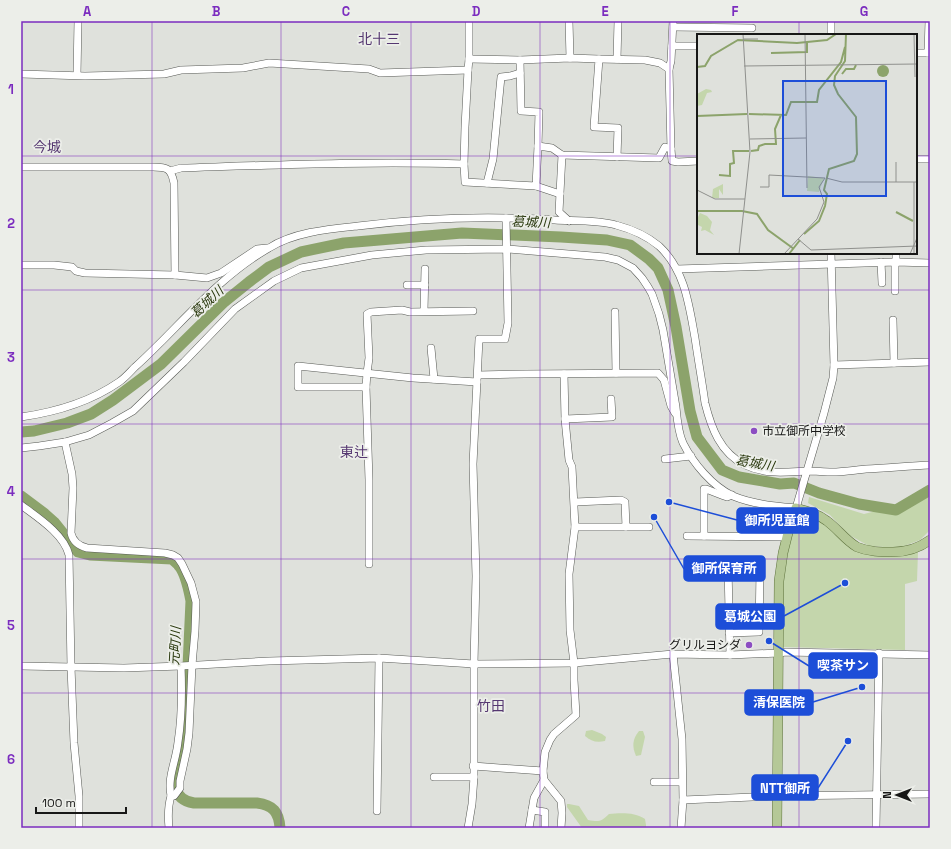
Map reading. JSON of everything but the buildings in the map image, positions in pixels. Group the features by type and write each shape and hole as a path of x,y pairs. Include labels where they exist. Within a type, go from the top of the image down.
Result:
{"main road":[{"path":"777,828 779,653 778,582 783,553 797,504 828,521 846,539 857,547 867,550 876,552 908,551 917,548 930,540"}],"street":[{"path":"77,75 78,21"},
{"path":"469,21 470,59 468,70 464,164 465,182 536,186 560,194"},
{"path":"569,21 570,58"},
{"path":"617,59 618,21"},
{"path":"831,21 831,34"},
{"path":"917,53 929,53 929,21"},
{"path":"697,161 672,161 670,149 669,69 673,24 752,28"},
{"path":"672,46 697,46"},
{"path":"470,59 520,60 570,58 645,60 660,63 669,69"},
{"path":"599,59 594,127 618,128 617,157"},
{"path":"520,60 521,111 539,112 536,186"},
{"path":"21,74 164,74 181,70 243,68 270,63 370,69 380,73 468,70"},
{"path":"487,183 493,159 501,77 520,74"},
{"path":"538,146 552,148 562,155 659,158 665,147 670,149"},
{"path":"559,212 562,155"},
{"path":"917,159 930,159"},
{"path":"170,171 181,168 369,163 464,164"},
{"path":"21,167 167,168 173,175 174,183 176,275"},
{"path":"545,220 559,212"},
{"path":"559,212 569,221"},
{"path":"21,417 53,411 76,404 99,394 121,381 206,297 234,272 269,248 301,235 325,230 375,224 436,219 506,219 594,222 615,224 637,232 649,239 668,255 677,269 688,297 705,403 709,419 716,436 725,449 734,458 744,465 758,470 807,474 930,465"},
{"path":"468,828 474,777 476,576 473,464 479,339 505,339 508,323 506,219"},
{"path":"21,264 72,267 76,271 84,273 176,275 207,278 221,273 257,249 269,248"},
{"path":"21,448 65,442 89,435 112,424 132,411 184,362 235,309 274,281 301,268 372,255 426,250 506,248 605,257 618,260 633,268 642,278 654,299 663,330 664,344 677,417 683,442 702,472 732,495 760,503 797,504 807,474 833,378 834,365 831,254"},
{"path":"895,291 896,254"},
{"path":"677,269 881,262 930,263"},
{"path":"881,262 882,283"},
{"path":"424,311 425,269"},
{"path":"407,285 425,285"},
{"path":"369,564 369,480 366,387 369,358 367,314 371,312 402,310 410,312 473,311"},
{"path":"615,312 616,373"},
{"path":"893,320 894,363"},
{"path":"431,348 434,379"},
{"path":"834,365 930,362"},
{"path":"366,387 298,387 298,366 434,379 564,374 658,373 664,380 671,406 677,417"},
{"path":"561,828 561,801 544,780 543,771 545,752 550,740 554,734 576,715 574,663 570,630 569,574 576,527 572,467 569,460 565,419 564,374"},
{"path":"565,419 612,417 611,399"},
{"path":"65,442 72,474 73,488 70,534 76,543 81,547 165,553 173,555 178,558 191,583 196,602 189,734 180,788 172,796"},
{"path":"665,459 691,456"},
{"path":"704,536 704,488 727,497 732,495"},
{"path":"575,502 621,500 626,502 626,527"},
{"path":"21,505 48,525 63,542 69,555 71,667 74,743 79,796 79,828"},
{"path":"576,527 649,527"},
{"path":"63,542 70,534"},
{"path":"687,536 787,537"},
{"path":"729,633 759,632 760,570 755,566 728,567 729,633 730,655"},
{"path":"21,666 124,668 379,658 474,664 574,663 673,654 730,655 786,652 930,654"},
{"path":"876,828 879,653"},
{"path":"673,654 682,739 682,828"},
{"path":"378,811 379,658"},
{"path":"169,828 168,817 172,796 169,788 170,778 175,760 180,721 181,666"},
{"path":"474,766 543,771"},
{"path":"434,777 474,777"},
{"path":"529,828 534,798 544,780"},
{"path":"654,782 682,782"},
{"path":"683,800 777,796 930,794"},
{"path":"532,810 546,812 545,828"}],"green space":[{"path":"930,494 930,530 920,540 899,548 869,546 849,535 830,515 808,503 809,497 864,514 876,511 902,511 914,499"},
{"path":"798,516 809,516 821,521 849,546 918,552 917,581 905,584 905,650 783,647 782,582 792,531"},
{"path":"592,730 606,737 605,741 594,741 585,736 586,731"},
{"path":"639,731 643,731 645,737 641,755 636,756 633,743"},
{"path":"567,804 579,806 588,820 592,821 602,820 609,814 623,813 637,815 645,819 646,828 582,828 567,807"}],"waterway":[{"name":"葛城川","path":"21,432 34,431 67,423 91,414 113,400 161,364 223,303 249,282 269,267 301,252 344,243 462,233 561,237 607,240 630,245 649,259 658,268 668,290 676,327 690,411 697,437 722,470 739,477 780,484 794,483 819,493 859,504 896,510 930,490"},
{"name":"元町川","path":"21,496 54,522 78,552 90,555 172,559 178,565 185,578 191,601 185,733 176,775 176,790 179,796 194,803 263,804 274,810 277,814 280,828"}],"place":[{"name":"市立御所中学校","path":"754,431"},
{"name":"御所児童館","path":"669,502"},
{"name":"御所保育所","path":"654,517"},
{"name":"葛城公園","path":"845,583"},
{"name":"喫茶サン","path":"769,641"},
{"name":"グリルヨシダ","path":"749,645"},
{"name":"清保医院","path":"862,687"},
{"name":"NTT御所","path":"848,741"}],"district":[{"name":"北十三","path":"379,39"},
{"name":"今城","path":"47,147"},
{"name":"東辻","path":"354,452"},
{"name":"竹田","path":"491,706"}]}
